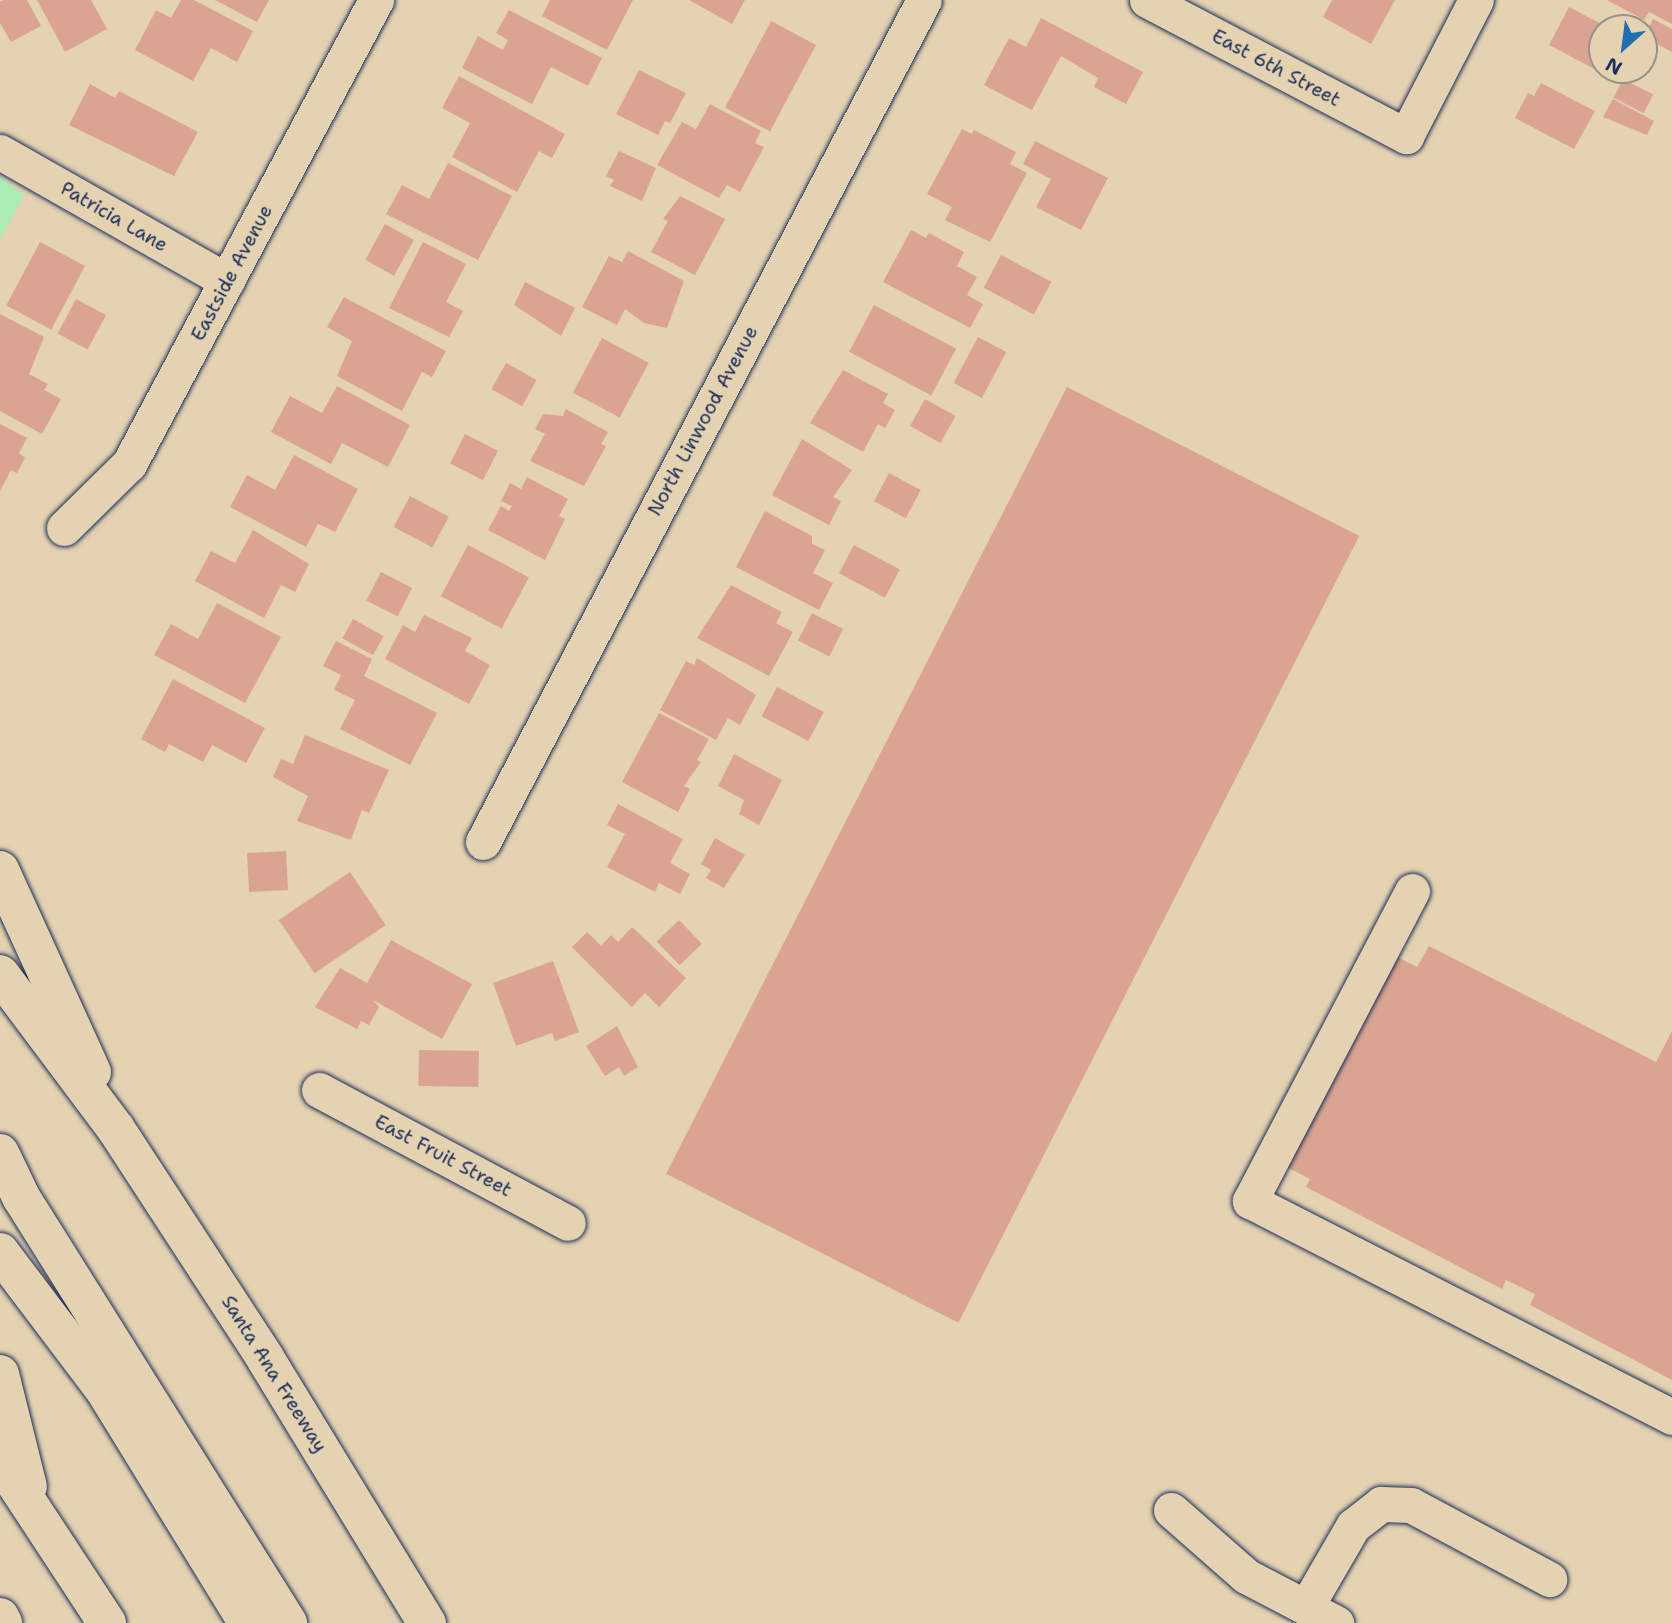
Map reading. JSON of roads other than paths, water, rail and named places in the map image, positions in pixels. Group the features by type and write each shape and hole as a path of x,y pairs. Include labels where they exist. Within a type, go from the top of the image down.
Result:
{"highway":[{"name":"Santa Ana Freeway","path":"0,870 116,1129"},
{"name":"Santa Ana Freeway","path":"0,974 116,1129 265,1358 427,1623"},
{"path":"0,1153 20,1197 288,1623"},
{"path":"0,1252 105,1391 248,1623"},
{"path":"0,1374 35,1513"},
{"path":"0,1460 107,1623"},
{"path":"0,1617 3,1623"}],"street":[{"name":"Eastside Avenue","path":"64,528 129,464 376,0"},
{"name":"North Linwood Avenue","path":"483,842 924,0"},
{"name":"East 6th Street","path":"1147,0 1406,136 1476,0"},
{"name":"Patricia Lane","path":"0,152 227,282"},
{"path":"1412,891 1250,1201 1672,1417"},
{"name":"East Fruit Street","path":"319,1090 568,1223"},
{"path":"1171,1510 1246,1576 1321,1615 1353,1526 1381,1504 1411,1505 1549,1579"}]}
